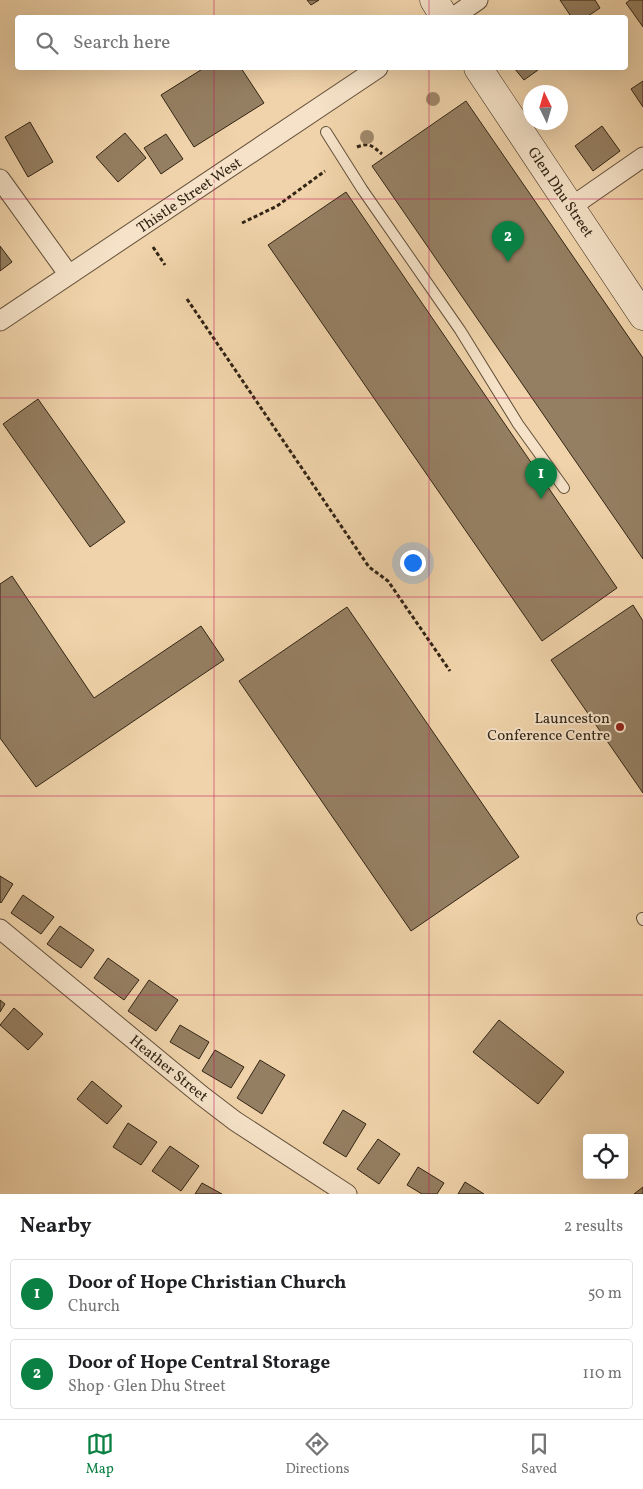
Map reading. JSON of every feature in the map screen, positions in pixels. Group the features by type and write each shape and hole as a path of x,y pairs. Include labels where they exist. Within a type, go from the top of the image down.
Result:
{"street":[{"path":"434,0 443,15"},
{"path":"456,15 478,0"},
{"name":"Thistle Street West","path":"0,321 375,70"},
{"name":"Glen Dhu Street","path":"479,70 643,316"},
{"path":"570,206 643,157"},
{"path":"0,179 69,275"},
{"name":"Heather Street","path":"0,929 201,1095 234,1120 347,1194"}],"lane":[{"path":"326,132 362,189 460,330 518,424 564,488"}],"path":[{"path":"357,146 371,145 382,154"},
{"path":"242,223 277,206 325,171"},
{"path":"153,247 165,265"},
{"path":"187,299 369,567 388,581 450,671"}],"building":[{"path":"307,0 319,0 311,5"},
{"path":"560,0 595,0 600,8 590,15 570,15"},
{"path":"630,0 643,0 643,27 626,3"},
{"path":"201,70 242,70 264,103 194,147 161,95"},
{"path":"516,70 538,70 524,80"},
{"path":"643,81 643,107 631,89"},
{"path":"466,101 643,358 643,559 372,166"},
{"path":"30,122 53,162 28,177 5,137"},
{"path":"602,126 620,151 593,171 575,146"},
{"path":"125,133 146,158 118,182 96,157"},
{"path":"166,134 183,159 161,174 144,148"},
{"path":"346,192 617,588 542,641 268,245"},
{"path":"0,246 12,262 0,271"},
{"path":"38,399 125,522 90,547 3,424"},
{"path":"12,576 94,698 201,626 224,660 36,787 0,738 0,584"},
{"name":"Launceston Conference Centre","path":"633,605 643,621 643,793 551,660"},
{"path":"347,607 519,857 411,931 239,681"},
{"path":"0,876 13,884 1,903 0,902"},
{"path":"23,895 54,917 41,934 11,913"},
{"path":"60,926 94,950 81,968 47,944"},
{"path":"108,958 139,980 124,1000 94,978"},
{"path":"149,980 178,1000 156,1031 128,1011"},
{"path":"0,1000 5,1004 0,1012"},
{"path":"14,1008 43,1034 28,1050 0,1025"},
{"path":"499,1020 564,1072 538,1104 473,1052"},
{"path":"180,1025 209,1042 199,1059 170,1042"},
{"path":"215,1050 244,1067 231,1088 202,1071"},
{"path":"260,1060 285,1075 262,1114 237,1098"},
{"path":"92,1081 122,1106 107,1124 77,1099"},
{"path":"343,1110 366,1124 346,1157 323,1143"},
{"path":"128,1123 157,1142 141,1165 113,1147"},
{"path":"378,1139 400,1154 379,1184 357,1169"},
{"path":"170,1146 199,1166 181,1191 152,1171"},
{"path":"418,1167 444,1183 437,1194 422,1194 407,1185"},
{"path":"465,1182 484,1194 458,1194"},
{"path":"202,1183 222,1194 195,1194"},
{"path":"643,1187 643,1194 634,1194"}],"place":[{"name":"Door of Hope Central Storage","path":"508,262"},
{"name":"Door of Hope Christian Church","path":"541,499"},
{"name":"Launceston Conference Centre","path":"620,727"}]}
